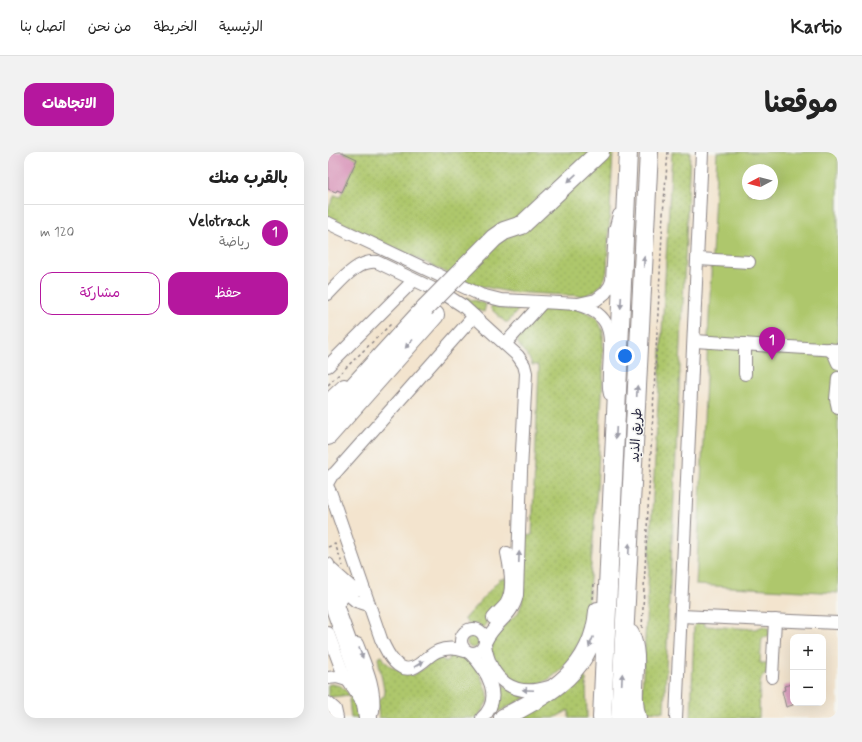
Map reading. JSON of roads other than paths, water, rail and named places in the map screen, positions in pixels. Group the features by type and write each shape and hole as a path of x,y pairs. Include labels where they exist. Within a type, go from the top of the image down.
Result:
{"highway":[{"path":"332,424 494,238 504,232 522,225 600,152"},
{"name":"طريق الذيد","path":"602,718 628,152"},
{"name":"طريق الذيد","path":"620,718 649,152"},
{"path":"332,424 366,372 430,312"},
{"path":"503,718 538,700 565,680 579,664 593,638 597,619 600,574 610,551"},
{"path":"332,586 360,677 369,715"},
{"path":"625,626 632,639 635,652 634,698 637,718"}],"street":[{"path":"676,718 695,341 702,152"},
{"path":"330,224 481,296 501,300 578,304 596,300 605,293 610,286 615,230 619,216 626,203"},
{"path":"698,259 749,262"},
{"path":"328,294 359,265 368,262 377,262 454,300 474,316 522,360 526,373 521,471 518,595 511,612 493,629 485,640"},
{"path":"328,366 414,280"},
{"path":"502,341 537,302"},
{"path":"578,304 596,311 605,321 610,336 608,385 611,396 617,405"},
{"path":"474,316 332,478 330,491 387,654 397,665 403,668 418,666 441,649 451,648 474,654 481,651 494,618 505,605 510,594 510,572 507,552"},
{"path":"695,341 834,350 838,363"},
{"path":"745,344 745,374"},
{"path":"328,400 352,379 366,372"},
{"path":"838,378 836,399 838,408"},
{"path":"328,445 338,432 332,424"},
{"path":"329,566 352,588 364,590"},
{"path":"329,566 332,586 356,601 369,605"},
{"path":"681,616 838,623"},
{"path":"772,677 774,620"},
{"path":"482,718 492,705 493,691 483,669 461,642 464,633 473,629 480,631 485,640 488,659 493,669 504,682 514,688 527,691 538,690 565,680"},
{"path":"328,633 339,665 369,715"},
{"path":"328,678 337,677 347,680"}],"place":[{"name":"Velotrack","path":"772,360"}]}
